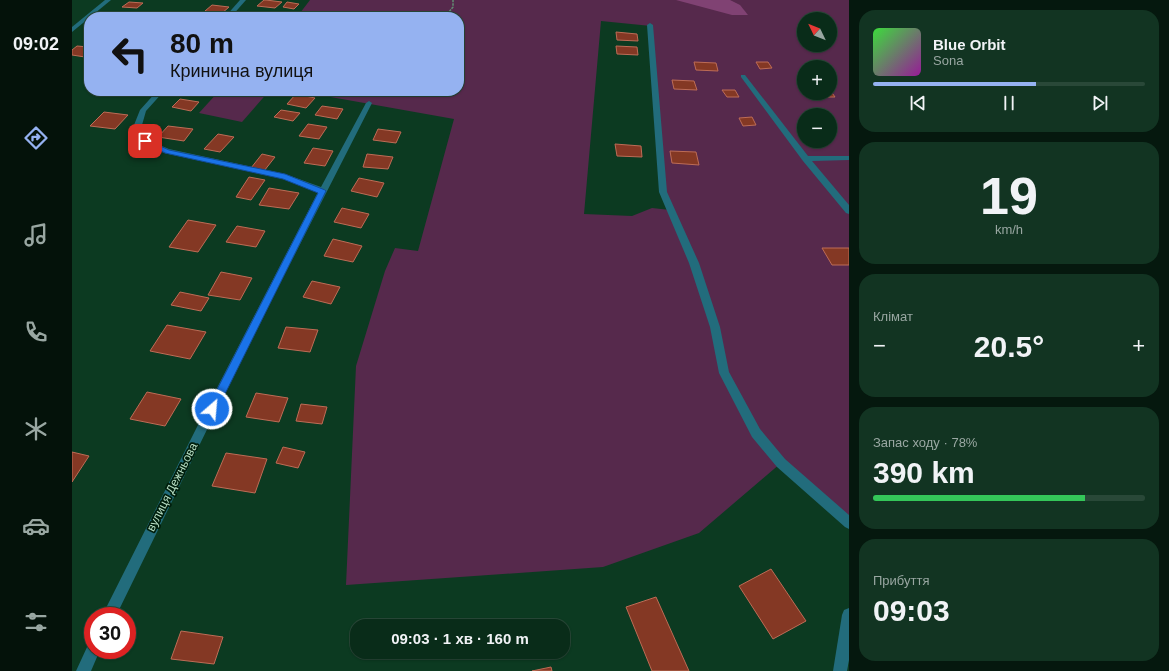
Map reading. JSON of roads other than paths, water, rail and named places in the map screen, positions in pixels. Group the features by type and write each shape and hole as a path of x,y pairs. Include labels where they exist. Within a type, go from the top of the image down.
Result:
{"street":[{"path":"94,12 108,0"},
{"path":"232,12 243,0"},
{"path":"72,30 84,20"},
{"path":"650,25 663,192 694,263 715,327 724,373 756,433 781,463 849,523"},
{"path":"743,76 806,160 849,211"},
{"path":"156,96 143,110 138,125 145,141 167,151 285,177 322,191"},
{"name":"вулиця Дежньова","path":"113,607 162,507 322,191 369,103"},
{"path":"806,160 849,158"},
{"path":"840,671 849,615"},
{"path":"83,671 89,659"}]}
